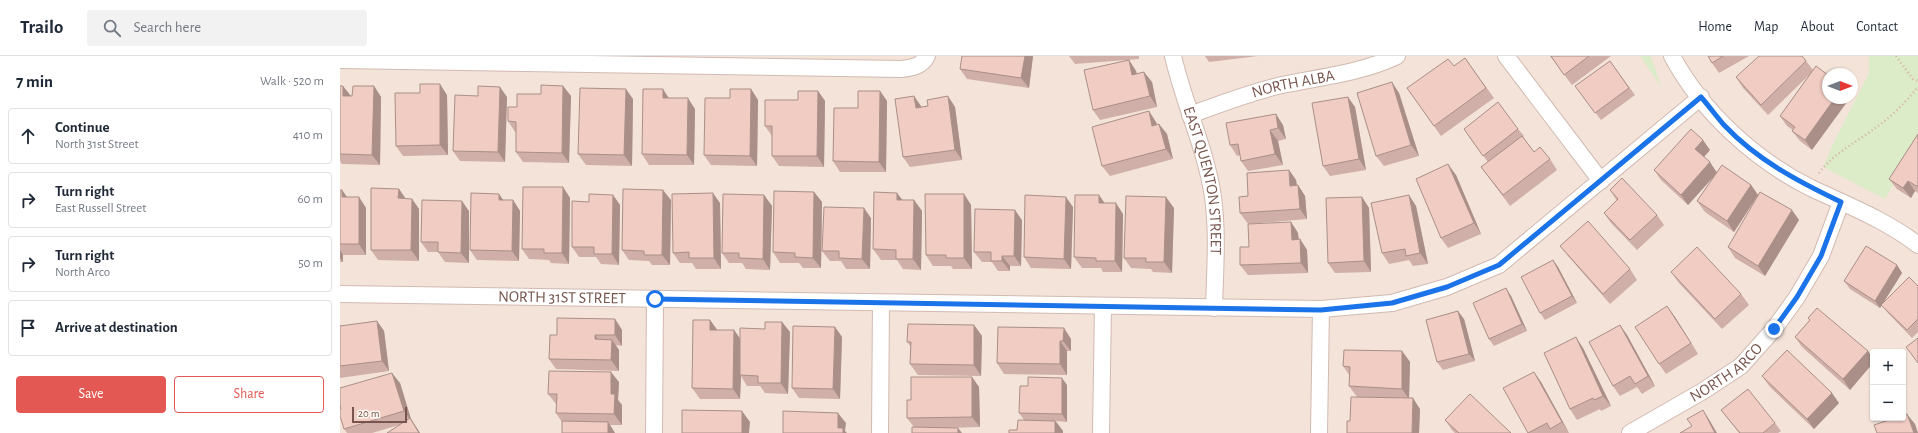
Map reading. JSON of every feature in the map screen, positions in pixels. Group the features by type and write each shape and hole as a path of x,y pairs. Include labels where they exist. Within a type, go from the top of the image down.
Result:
{"street":[{"name":"EAST QUENTON STREET","path":"1173,56 1179,83 1205,162 1212,198 1215,240 1214,308"},
{"name":"NORTH ALBA","path":"1190,115 1245,96 1282,86 1322,79 1360,69 1397,56"},
{"path":"1506,56 1601,181"},
{"path":"1672,56 1701,97 1725,126 1756,154 1782,172 1878,220 1918,245"},
{"path":"340,60 539,59 901,69 914,67 926,59"},
{"name":"NORTH 31ST STREET","path":"340,294 1321,310 1392,303 1447,287 1499,265 1701,97"},
{"name":"NORTH ARCO","path":"1630,433 1703,392 1741,366 1774,329 1797,297 1821,256 1841,202"},
{"path":"654,433 655,299"},
{"path":"880,433 881,303"},
{"path":"1101,433 1103,306"},
{"path":"1319,433 1321,310"}],"path":[{"path":"1896,56 1913,79 1918,82"},
{"path":"1810,187 1823,168 1844,150 1875,129 1911,96 1918,87"}],"shaded area":[{"path":"340,56 1918,56 1918,433 340,433"}],"green space":[{"path":"1640,56 1651,56 1661,87"},
{"path":"1869,56 1918,56 1918,139 1885,199 1823,167 1853,104 1858,104 1858,95 1869,73"}],"building":[{"path":"962,56 1025,56 1021,78 960,69"},
{"path":"1551,56 1589,56 1564,75"},
{"path":"1708,56 1723,56 1712,63"},
{"path":"1759,56 1802,56 1806,61 1761,105 1736,77"},
{"path":"1465,58 1486,88 1434,126 1407,88 1448,59 1454,66"},
{"path":"1129,60 1132,75 1144,72 1150,96 1093,110 1084,70"},
{"path":"1610,61 1629,88 1595,113 1575,86"},
{"path":"1816,66 1822,70 1822,104 1831,104 1805,140 1792,131 1795,127 1780,116"},
{"path":"1392,82 1411,145 1376,156 1357,93"},
{"path":"420,84 440,84 440,145 396,146 395,93 420,93"},
{"path":"541,85 563,86 562,153 516,152 516,122 508,121 508,107 517,107 517,94 541,94"},
{"path":"340,86 343,86 343,96 352,96 353,86 374,86 372,155 340,154"},
{"path":"478,86 500,87 498,152 453,151 455,95 478,96"},
{"path":"580,88 626,89 624,155 578,154"},
{"path":"643,89 663,89 663,98 688,98 687,155 642,154"},
{"path":"730,89 751,89 750,156 704,155 705,98 730,98"},
{"path":"798,91 818,91 817,156 772,156 772,126 765,126 765,100 798,100"},
{"path":"858,91 880,91 879,162 833,161 834,108 858,108"},
{"path":"914,96 916,108 928,106 927,100 948,96 955,150 903,157 895,99"},
{"path":"1348,97 1359,159 1323,166 1312,103"},
{"path":"1498,102 1518,129 1483,156 1464,129"},
{"path":"1149,111 1152,126 1159,124 1166,149 1102,166 1092,127"},
{"path":"1276,114 1278,128 1270,130 1275,154 1241,161 1238,144 1230,145 1226,123"},
{"path":"1691,129 1703,140 1695,149 1710,162 1681,195 1654,170"},
{"path":"1918,134 1918,187 1908,181 1903,188 1889,179"},
{"path":"1522,136 1534,152 1540,147 1550,159 1503,195 1481,167"},
{"path":"1448,164 1474,223 1441,238 1416,179"},
{"path":"1722,165 1751,185 1727,221 1697,201"},
{"path":"1289,170 1290,186 1298,185 1300,209 1240,213 1239,197 1248,196 1247,173"},
{"path":"1622,178 1657,215 1630,240 1604,213 1618,199 1610,190"},
{"path":"523,187 563,187 562,253 544,253 544,249 522,249"},
{"path":"371,188 399,189 398,198 412,199 411,250 371,250"},
{"path":"623,189 663,190 662,255 644,255 644,251 622,250"},
{"path":"340,190 342,190 342,197 359,197 359,244 340,244"},
{"path":"774,191 814,192 813,258 795,257 795,253 773,252"},
{"path":"874,192 897,193 897,200 914,200 913,259 896,259 896,250 873,249"},
{"path":"1760,192 1792,210 1758,266 1728,247"},
{"path":"471,193 499,194 499,200 513,200 512,251 470,250"},
{"path":"713,193 714,258 689,258 689,252 673,253 672,194"},
{"path":"589,194 613,195 612,254 594,254 594,247 572,247 572,201 589,202"},
{"path":"723,194 764,195 763,259 739,258 739,253 722,253"},
{"path":"925,194 964,194 964,258 946,258 946,255 926,255"},
{"path":"1025,195 1066,197 1064,259 1024,257"},
{"path":"1075,195 1099,195 1099,203 1116,203 1115,261 1096,261 1096,258 1074,257"},
{"path":"1409,195 1420,253 1406,256 1405,249 1382,253 1371,203"},
{"path":"1126,196 1166,197 1164,262 1146,262 1146,258 1124,258"},
{"path":"1362,197 1364,261 1328,263 1326,198"},
{"path":"422,200 462,201 461,253 438,252 438,242 421,242"},
{"path":"824,207 864,208 862,259 839,258 839,251 822,251"},
{"path":"975,209 1015,210 1014,256 1002,256 1002,261 991,261 991,252 974,252"},
{"path":"1588,221 1630,269 1603,294 1560,246"},
{"path":"1291,222 1292,240 1300,239 1301,263 1240,265 1240,247 1249,247 1248,224"},
{"path":"1866,246 1897,265 1875,301 1844,281"},
{"path":"1697,247 1741,294 1715,319 1671,272"},
{"path":"1553,260 1572,296 1540,313 1521,277"},
{"path":"1909,277 1918,286 1918,319 1907,330 1881,305"},
{"path":"1506,288 1522,324 1489,339 1473,303"},
{"path":"1667,306 1691,343 1659,364 1635,327"},
{"path":"1817,308 1868,351 1843,379 1795,337 1810,320 1808,318"},
{"path":"1458,311 1469,354 1437,362 1426,320"},
{"path":"557,318 615,319 615,335 595,335 595,339 612,340 611,360 549,359 550,335 557,335"},
{"path":"693,320 710,320 710,330 734,330 733,389 692,388"},
{"path":"377,321 382,361 340,366 340,326"},
{"path":"765,322 782,322 781,383 758,383 758,376 740,375 740,328 765,329"},
{"path":"908,324 974,325 974,365 910,364 911,342 907,342"},
{"path":"1620,325 1648,376 1635,384 1630,376 1613,386 1589,342"},
{"path":"793,326 835,327 833,389 792,388"},
{"path":"998,327 1064,328 1063,341 1060,341 1060,364 997,363"},
{"path":"1576,337 1603,396 1594,400 1593,398 1570,409 1544,353"},
{"path":"1918,338 1918,363 1906,347"},
{"path":"1344,350 1402,351 1402,389 1349,386 1350,367 1343,366"},
{"path":"1787,350 1832,393 1807,419 1762,376"},
{"path":"549,371 611,372 611,394 615,394 614,414 556,413 557,394 548,394"},
{"path":"1534,372 1562,422 1550,429 1547,423 1528,433 1503,388"},
{"path":"392,373 404,411 344,429 340,416 340,388"},
{"path":"911,377 972,377 972,417 907,418 907,400 911,400"},
{"path":"1028,377 1062,378 1062,414 1019,413 1020,386 1028,386"},
{"path":"1748,389 1775,423 1763,433 1740,433 1721,410"},
{"path":"1470,394 1511,433 1459,433 1445,420"},
{"path":"1351,397 1413,398 1412,433 1347,433 1347,421 1350,421"},
{"path":"682,410 742,411 742,433 682,433"},
{"path":"1703,410 1715,433 1680,433 1692,426 1687,419"},
{"path":"783,411 838,413 838,428 843,428 843,433 783,433"},
{"path":"1906,414 1914,433 1877,433 1874,425 1886,421 1906,421"},
{"path":"410,418 419,433 387,433"},
{"path":"1018,420 1055,421 1055,433 1009,433 1009,430 1017,430"},
{"path":"562,421 608,422 608,433 562,433"},
{"path":"912,427 958,428 958,433 912,433"}],"route":[{"path":"655,299 1321,310 1392,303 1447,287 1499,265 1701,97 1725,126 1756,154 1782,172 1841,202 1821,256 1797,297 1774,329"}]}
